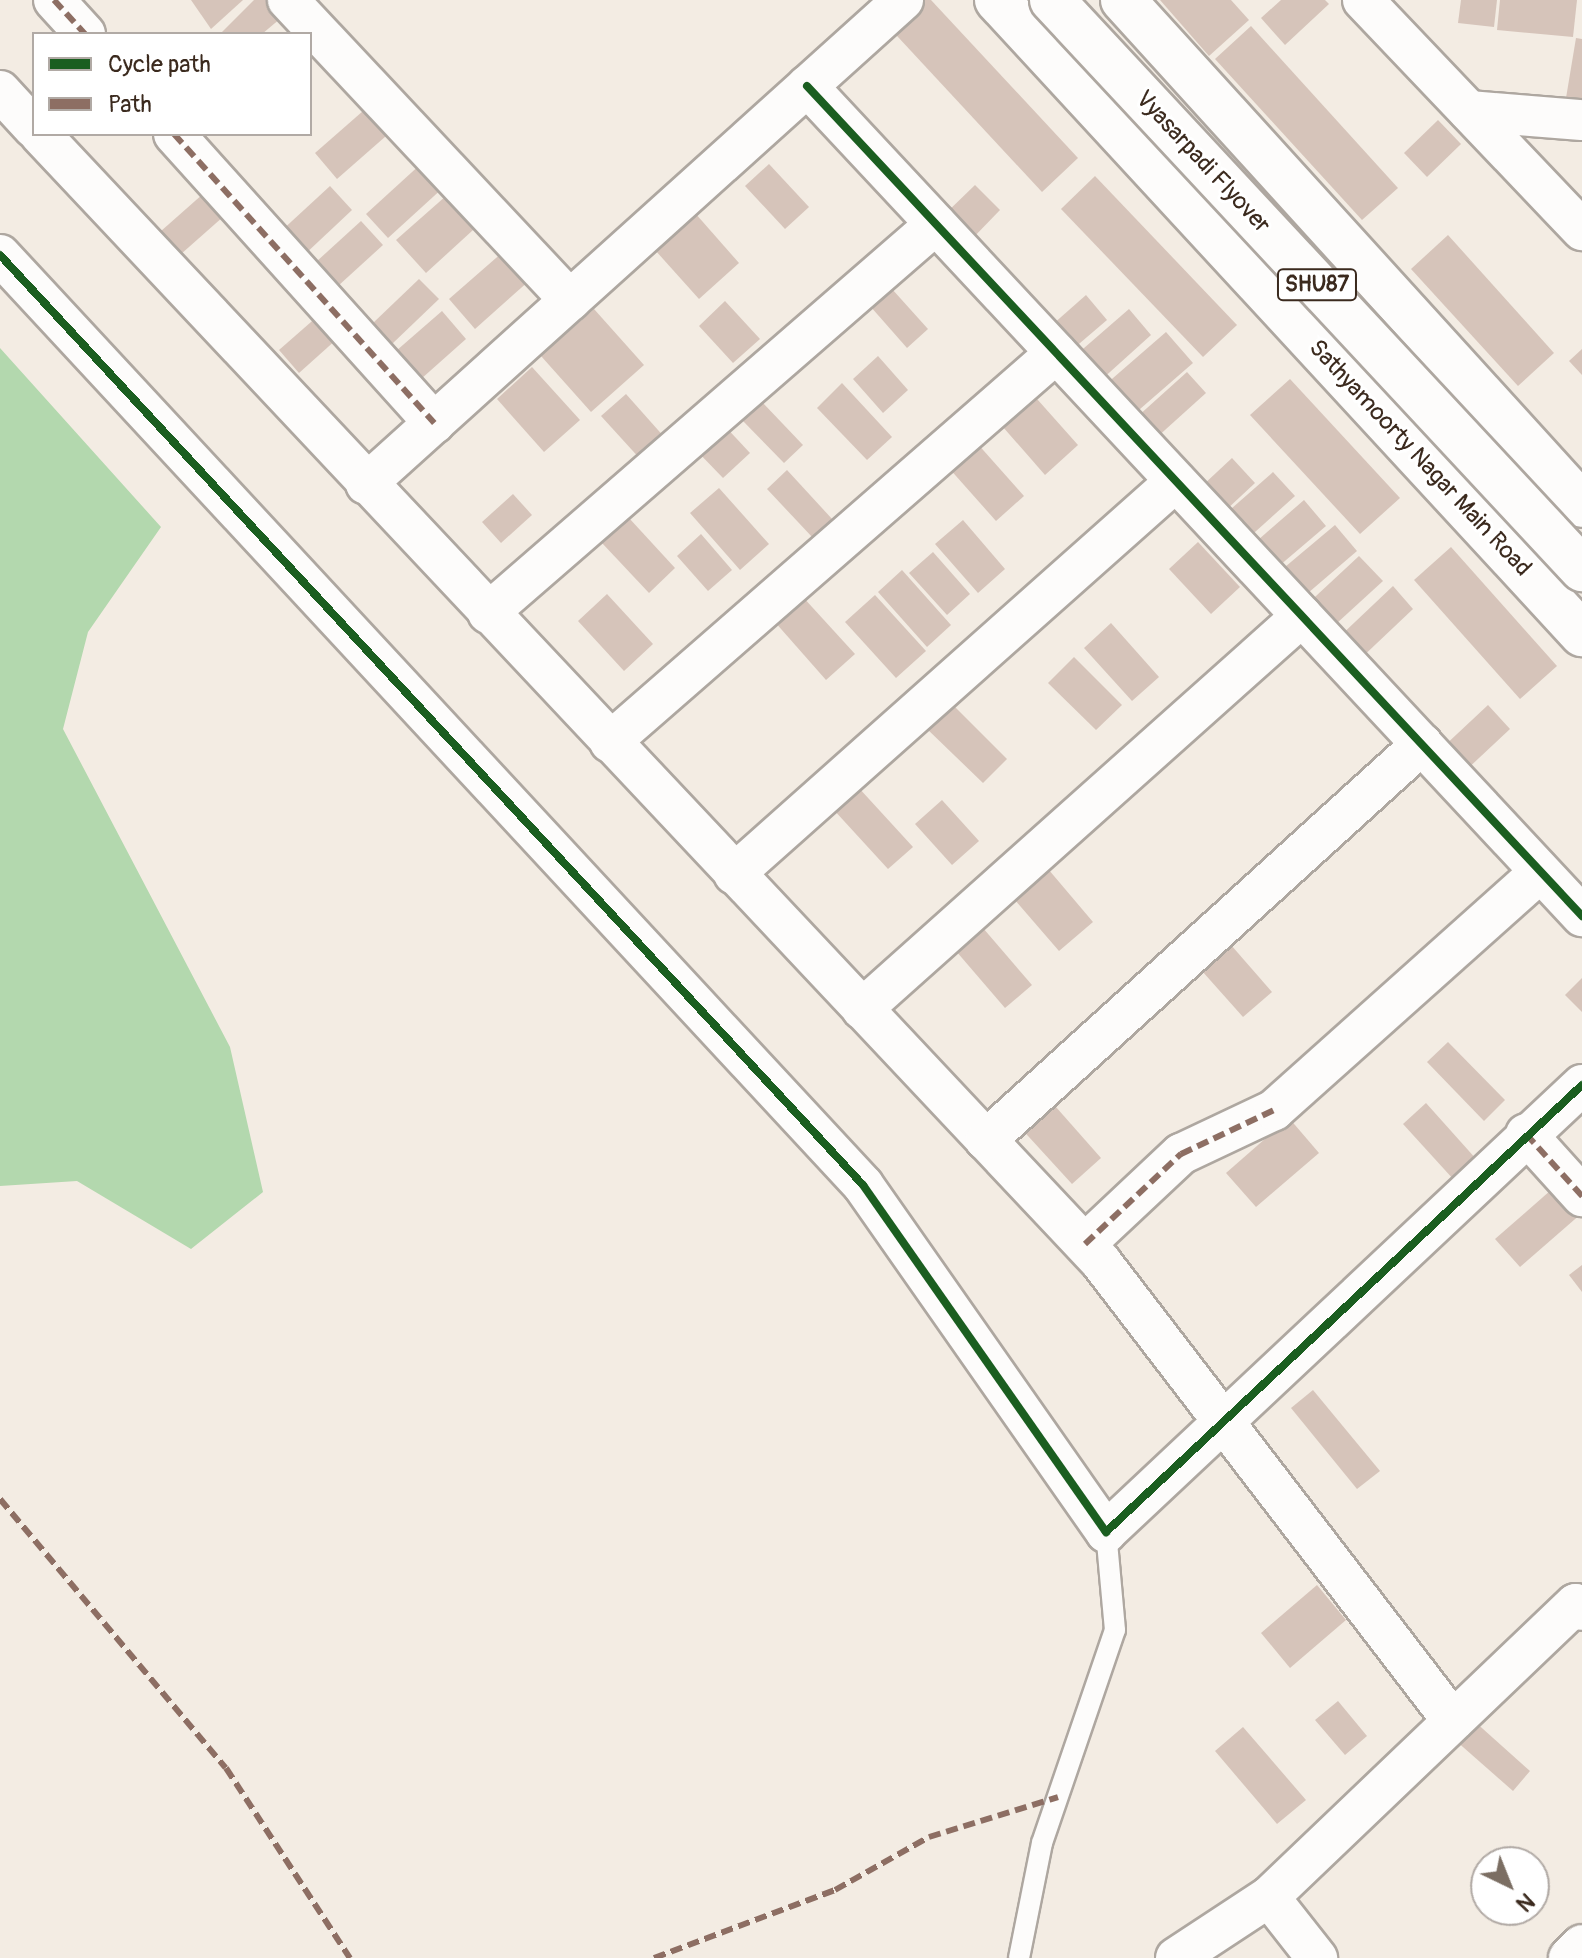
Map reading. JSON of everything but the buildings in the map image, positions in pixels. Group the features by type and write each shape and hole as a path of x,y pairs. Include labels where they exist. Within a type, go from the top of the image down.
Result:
{"street":[{"path":"54,0 83,32"},
{"path":"288,0 570,300"},
{"path":"366,484 903,0"},
{"name":"Sathyamoorty Nagar Main Road","path":"997,0 1582,634"},
{"name":"Vyasarpadi Flyover","path":"1052,0 1582,569"},
{"path":"1123,0 1386,285 1582,505"},
{"path":"1363,0 1582,230"},
{"path":"807,86 1582,916"},
{"path":"0,91 32,126"},
{"path":"1469,111 1582,120"},
{"path":"42,136 366,484 1085,1244 1227,1422 1453,1721"},
{"path":"176,136 434,423"},
{"path":"488,613 936,224"},
{"path":"0,255 863,1185 1106,1532 1227,1422 1526,1134 1582,1085"},
{"path":"1319,347 1386,285"},
{"path":"610,742 1056,353"},
{"path":"734,874 1176,481"},
{"path":"862,1009 1302,616"},
{"path":"986,1140 1422,744"},
{"path":"1085,1244 1181,1154 1274,1110 1540,872"},
{"path":"1526,1134 1582,1196"},
{"path":"1176,1958 1269,1897 1576,1604 1582,1610"},
{"path":"1269,1897 1317,1958"},
{"path":"1569,1958 1582,1945"}],"lane":[{"path":"1019,1958 1042,1843 1115,1630 1106,1532"}],"green space":[{"path":"0,348 161,527 88,632 63,729 230,1047 263,1192 191,1249 77,1181 0,1186"}],"marked path":[{"path":"54,0 83,32"},
{"path":"176,136 434,423"},
{"path":"1085,1244 1181,1154 1274,1110"},
{"path":"1526,1134 1582,1196"},
{"path":"0,1499 226,1768 350,1958"},
{"path":"654,1958 835,1890 929,1837 1058,1797"}],"cycle path":[{"path":"807,86 1582,916"},
{"path":"0,255 863,1185 1106,1532 1582,1085"}]}
